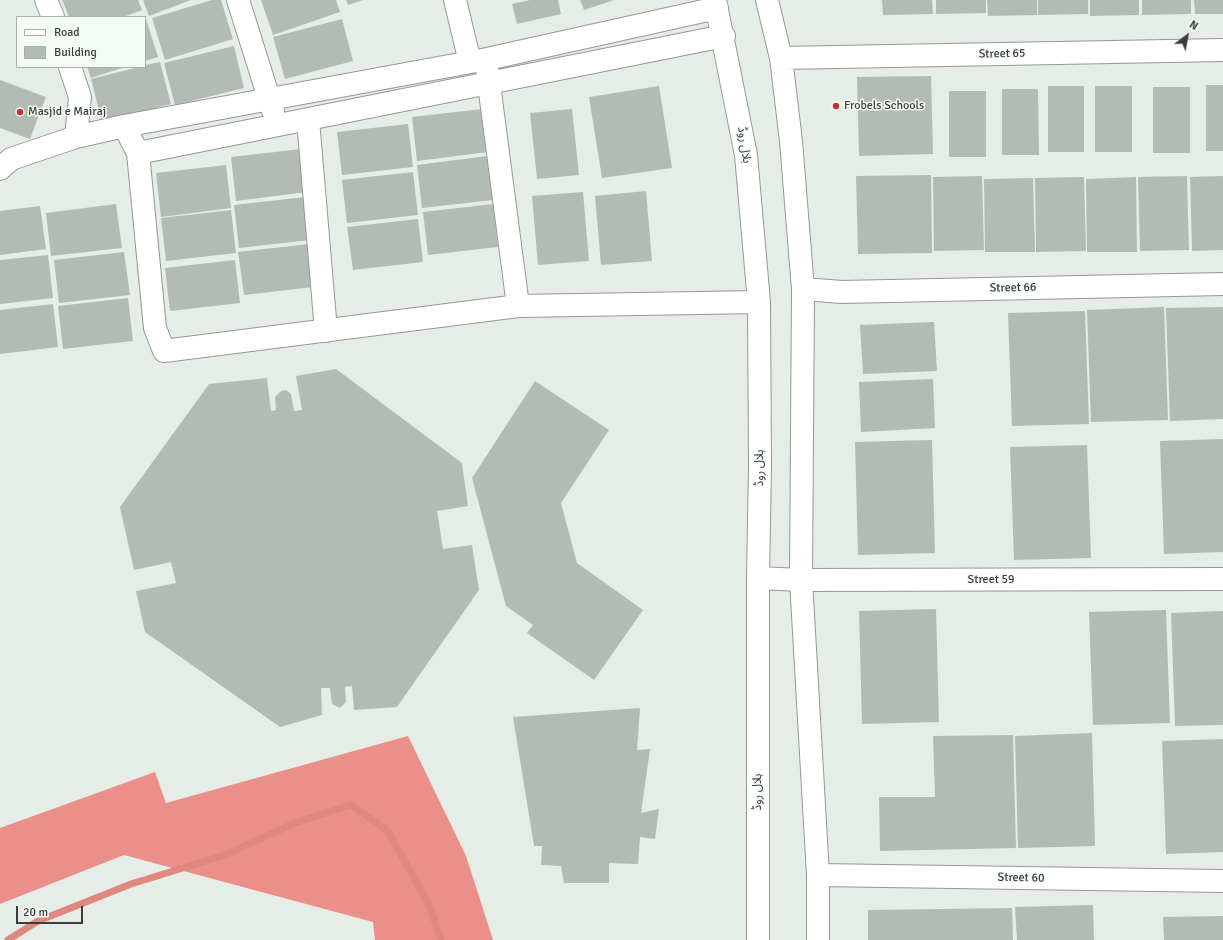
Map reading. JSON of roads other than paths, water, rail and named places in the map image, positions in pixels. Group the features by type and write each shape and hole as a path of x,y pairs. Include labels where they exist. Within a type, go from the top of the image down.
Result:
{"street":[{"path":"46,0 53,16"},
{"path":"238,0 270,98 277,126"},
{"path":"455,0 488,83 518,306"},
{"path":"767,0 781,58 791,141 803,289 801,580 818,875 818,940"},
{"path":"0,169 11,159 76,137 124,126 270,98 478,60 716,4"},
{"name":"ہلال روڈ","path":"716,4 724,36 746,155 759,302 760,466 758,578 758,940"},
{"path":"138,153 724,36"},
{"name":"Street 65","path":"781,58 1223,50"},
{"path":"70,68 80,97 76,137"},
{"path":"308,120 326,331"},
{"path":"124,126 138,153 155,328 164,351 518,306 759,302"},
{"name":"Street 66","path":"803,289 842,292 1223,284"},
{"name":"Street 59","path":"758,578 801,580 1223,579"},
{"name":"Street 60","path":"818,875 1223,881"}],"waterway":[{"path":"8,940 38,921 131,884 225,855 295,823 351,805 388,831 430,907 441,940"}],"place":[{"name":"Frobels Schools","path":"836,106"},
{"name":"Masjid e Mairaj","path":"20,112"}]}
